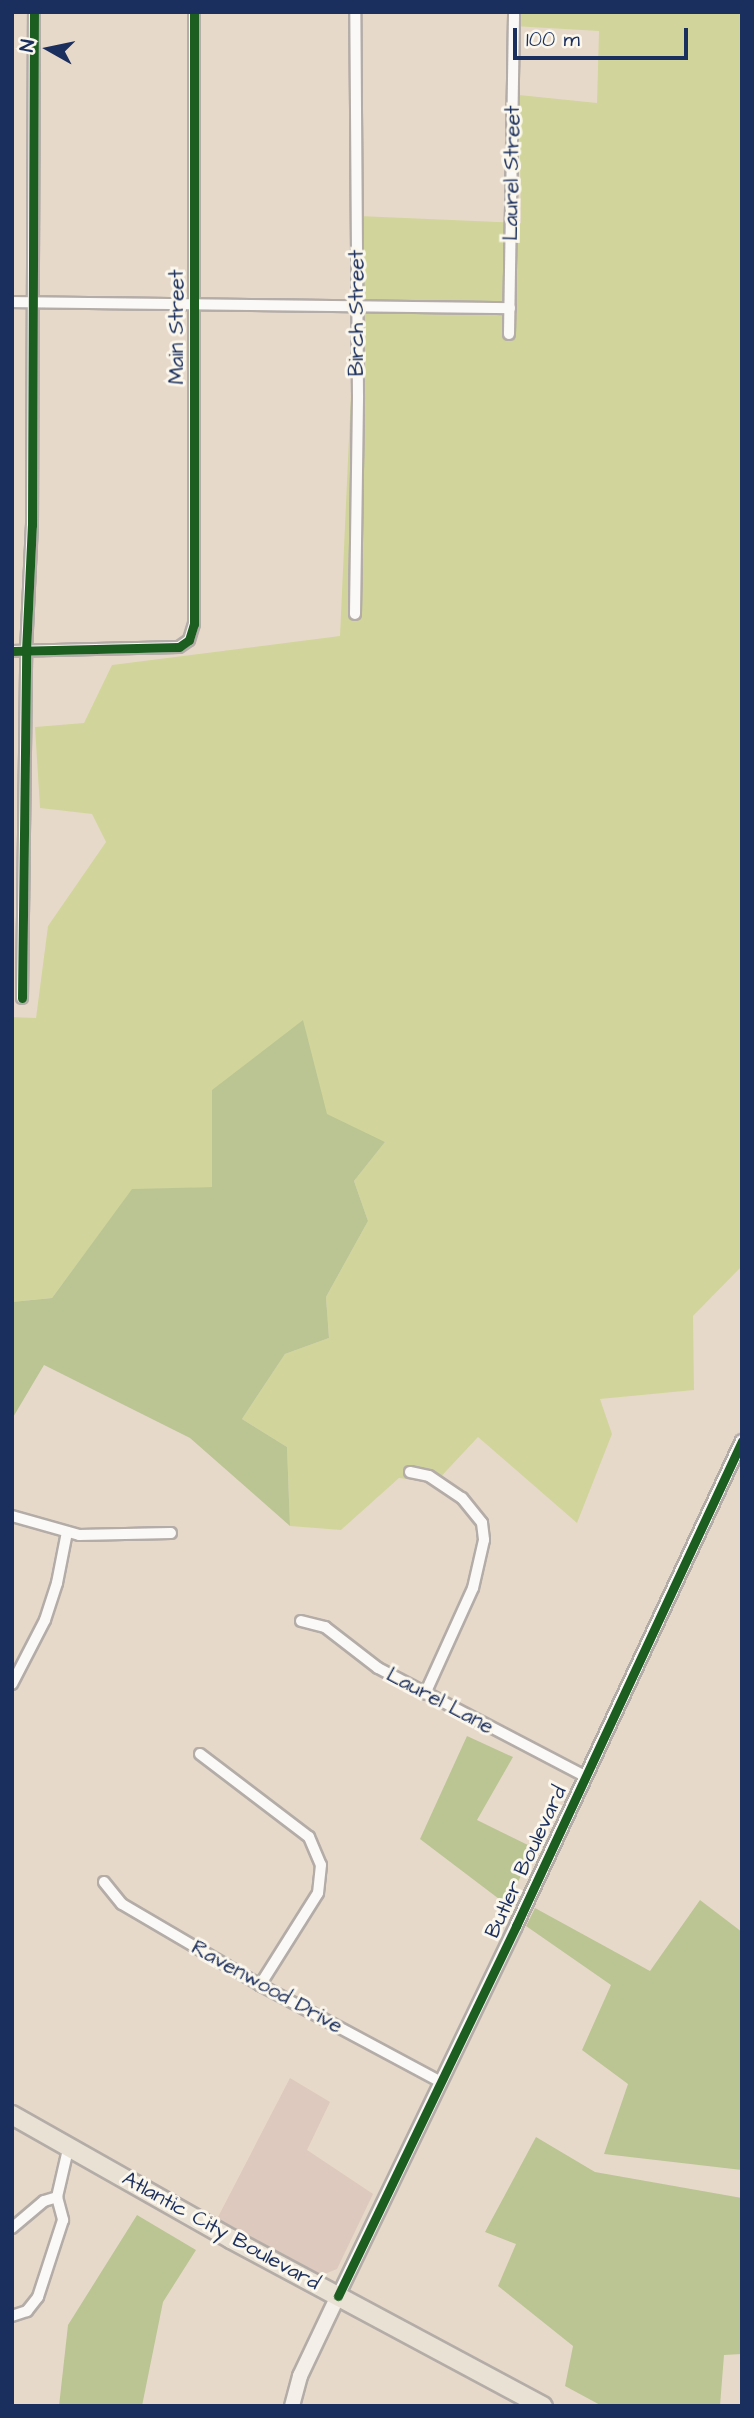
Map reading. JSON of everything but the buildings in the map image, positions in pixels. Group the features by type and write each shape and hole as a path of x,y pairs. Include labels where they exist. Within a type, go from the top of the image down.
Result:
{"highway":[{"name":"Atlantic City Boulevard","path":"12,2115 69,2144 231,2239 543,2406"}],"main road":[{"path":"292,2406 300,2376 338,2296"}],"street":[{"path":"22,998 26,651 32,526 34,12"},
{"name":"Main Street","path":"26,651 154,650 179,647 189,640 195,606 194,12"},
{"name":"Birch Street","path":"355,12 355,614"},
{"name":"Laurel Street","path":"509,334 514,12"},
{"path":"12,302 194,302 510,308"},
{"path":"12,651 26,651"},
{"name":"Butler Boulevard","path":"338,2296 742,1441"},
{"path":"410,1472 429,1476 462,1498 482,1523 484,1540 473,1588 425,1694"},
{"path":"12,1516 67,1532 98,1535 171,1534"},
{"path":"12,1684 48,1612 67,1532"},
{"name":"Laurel Lane","path":"301,1621 325,1627 378,1668 585,1776"},
{"path":"200,1754 309,1837 321,1865 318,1893 260,1985"},
{"name":"Ravenwood Drive","path":"104,1881 122,1904 260,1985 439,2081"},
{"path":"12,2316 27,2311 38,2297 63,2220 57,2197 69,2144"},
{"path":"12,2228 44,2201 57,2197"}],"shaded area":[{"path":"290,2078 330,2102 307,2150 373,2194 337,2269 322,2275 217,2219"}],"green space":[{"path":"512,12 742,12 742,1266 693,1316 694,1390 600,1399 612,1434 577,1523 478,1437 435,1483 399,1478 341,1530 290,1526 287,1447 242,1419 285,1354 329,1338 326,1297 368,1221 354,1181 385,1142 212,1090 213,1187 132,1190 52,1298 12,1302 12,1017 36,1018 48,926 106,842 92,814 40,808 35,727 84,723 112,665 340,636 359,216 521,223 519,95 597,103 599,31 513,26"},
{"path":"303,1020 327,1114 385,1142 354,1181 368,1221 326,1297 329,1338 285,1354 242,1419 287,1447 290,1526 190,1438 44,1365 12,1419 12,1302 52,1298 132,1189 212,1187 212,1090"},
{"path":"467,1736 513,1757 477,1820 534,1848 507,1905 420,1839"},
{"path":"700,1900 742,1932 742,2170 604,2154 628,2084 582,2050 611,1985 526,1926 535,1908 650,1971"},
{"path":"536,2137 595,2172 742,2198 742,2354 724,2355 720,2406 602,2406 565,2386 573,2346 498,2286 516,2244 485,2232"},
{"path":"137,2215 196,2250 163,2302 142,2406 59,2406 68,2325"}],"cycle path":[{"path":"22,998 26,651 32,525 34,12"},
{"path":"12,651 179,647 189,640 194,624 194,12"},
{"path":"338,2296 516,1926 742,1441"}]}
